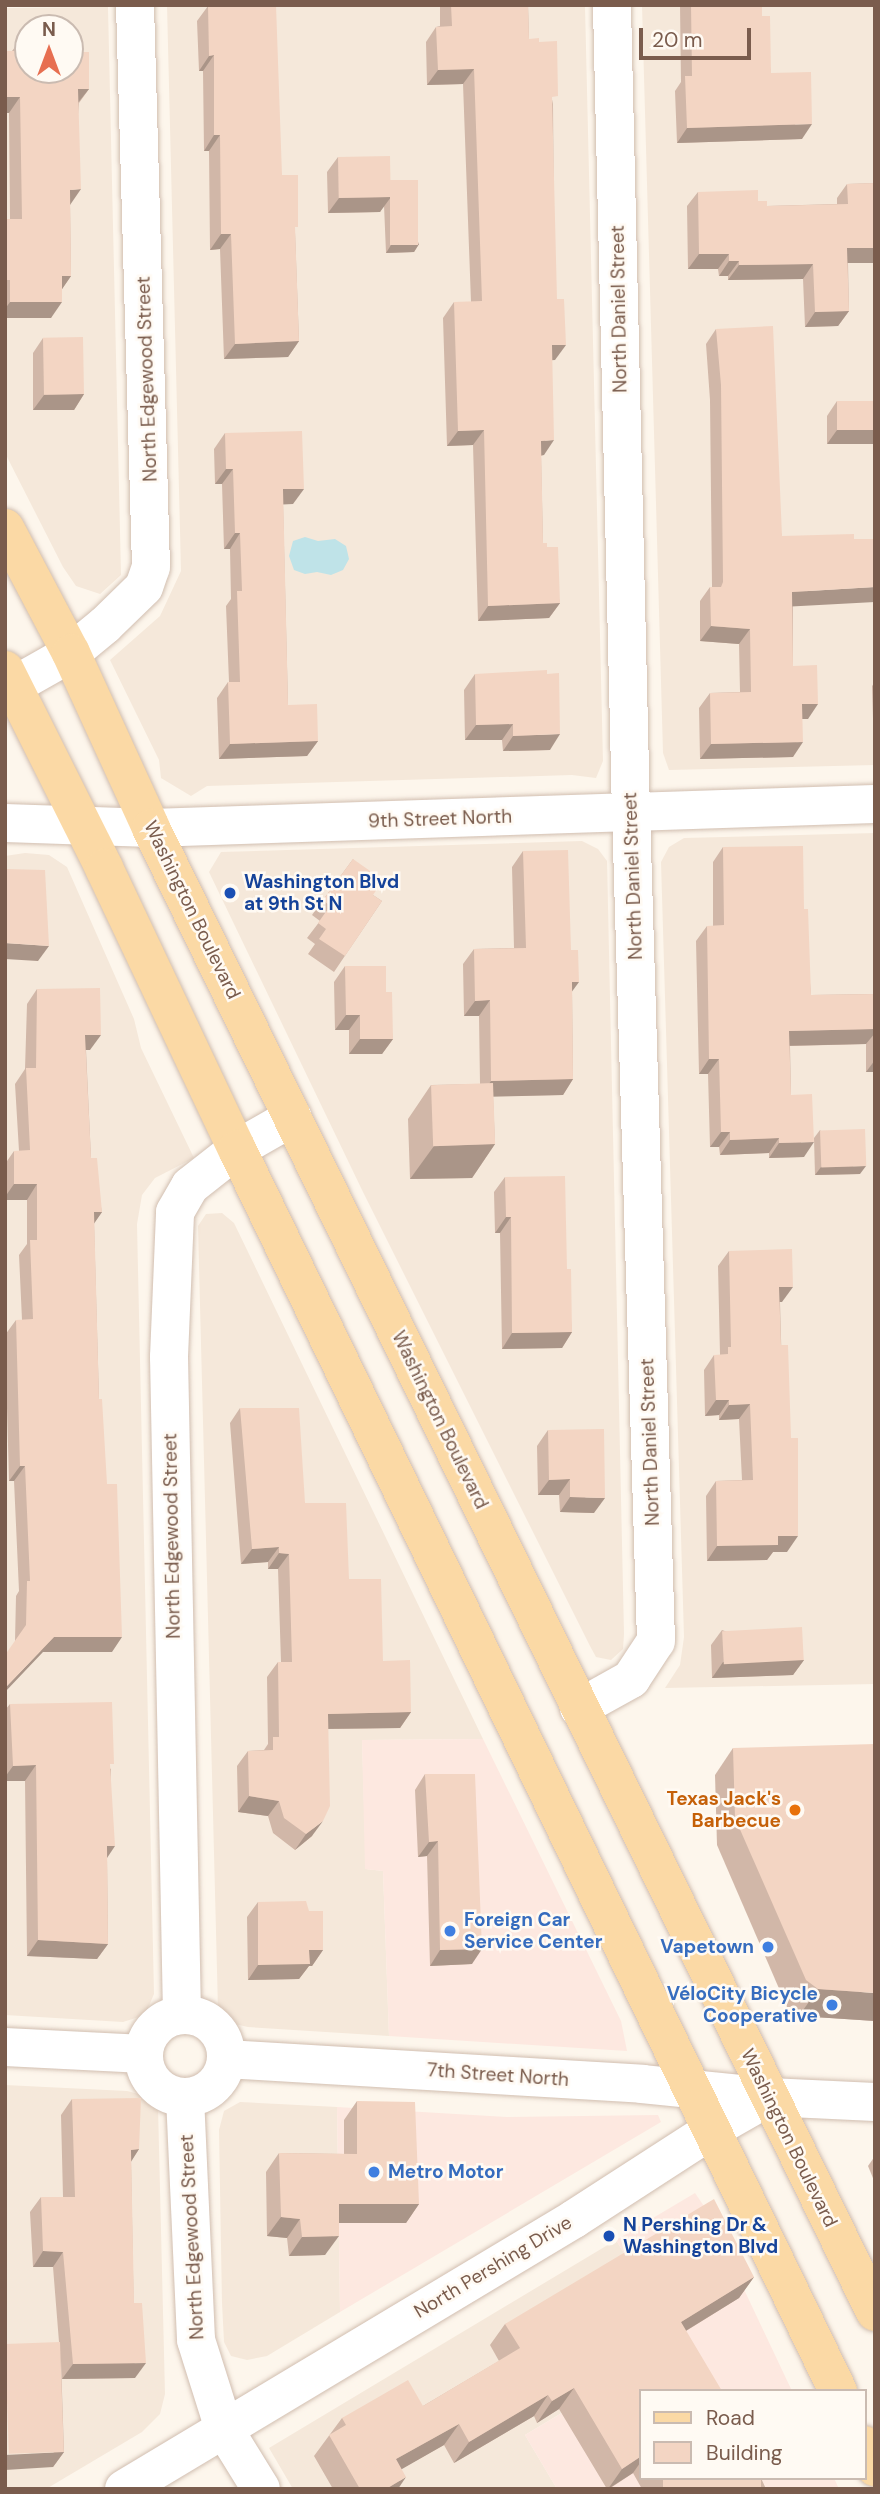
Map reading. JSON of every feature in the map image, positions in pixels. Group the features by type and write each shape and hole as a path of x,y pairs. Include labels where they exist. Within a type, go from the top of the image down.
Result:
{"main road":[{"name":"Washington Boulevard","path":"5,528 71,653 151,828 875,2312"},
{"path":"9,678 80,825 104,868 237,1149 837,2389"},
{"path":"866,2449 875,2466"}],"street":[{"name":"North Edgewood Street","path":"9,678 71,653 144,587 151,567 135,5"},
{"name":"North Daniel Street","path":"579,1708 631,1679 656,1641 631,813 612,5"},
{"name":"9th Street North","path":"5,823 151,828 875,804"},
{"name":"North Edgewood Street","path":"182,2015 169,1357 175,1212 190,1186 237,1149 293,1117"},
{"path":"182,2015 196,2016 209,2023 225,2045 226,2059 223,2071 208,2090 185,2097 160,2089 151,2079 144,2054 146,2042 160,2023 182,2015"},
{"path":"5,2047 144,2054"},
{"name":"7th Street North","path":"226,2059 693,2088 769,2097"},
{"name":"North Edgewood Street","path":"185,2097 196,2340 224,2429 261,2489"},
{"path":"769,2097 875,2102"},
{"name":"North Pershing Drive","path":"124,2489 574,2219 713,2129 769,2097"}],"shaded area":[{"path":"167,5 585,5 603,761 596,778 572,775 207,786 191,796 161,778 159,760 110,660 160,616 181,571"},
{"path":"642,5 875,5 875,765 669,770 663,753"},
{"path":"108,7 121,575 100,594 76,586 63,567 5,453 5,8"},
{"path":"875,833 875,1684 665,1688 680,1665 684,1637 661,862 669,847 684,838"},
{"path":"582,841 598,849 607,861 624,1634 623,1649 611,1660 596,1657 590,1646 363,1192 209,872 221,852"},
{"path":"25,853 49,855 67,867 134,1019 141,1048 194,1158 155,1178 142,1195 137,1224 154,1994 145,2015 123,2022 5,2015 5,856"},
{"path":"222,1213 234,1223 483,1739 362,1740 366,1869 383,1871 389,2036 248,2027 230,2023 218,2010 198,1226 206,1214"},
{"path":"483,1739 621,2021 627,2051 389,2036 383,1871 365,1869 362,1740"},
{"path":"5,2085 127,2091 146,2096 158,2107 165,2394 160,2414 142,2432 46,2489 5,2489"},
{"path":"240,2102 337,2107 340,2312 267,2356 247,2360 231,2356 224,2342 222,2303 219,2130 224,2111"},
{"path":"337,2107 507,2117 658,2115 661,2122 340,2312"},
{"path":"695,2193 706,2209 791,2389 638,2389 638,2480 835,2480 839,2489 557,2489 525,2435 678,2344 616,2240"},
{"path":"616,2240 678,2343 525,2435 557,2489 293,2489 269,2448"}],"water":[{"path":"305,537 318,541 335,539 346,546 349,559 343,570 331,575 317,572 305,574 294,570 289,556 293,541"}],"building":[{"path":"276,5 282,175 298,175 298,227 295,227 299,341 235,344 231,234 221,234 220,135 214,135 214,55 209,56 208,6"},
{"path":"451,5 528,5 529,39 539,38 539,42 557,41 558,96 552,97 557,299 564,299 566,345 552,345 554,440 541,441 543,543 547,543 547,547 558,547 560,603 488,606 484,430 458,431 454,302 482,301 474,69 438,70 436,27 452,26"},
{"path":"691,5 762,5 762,16 770,16 771,73 811,72 812,124 687,128 685,76 692,76"},
{"path":"5,51 14,51 14,84 84,84 84,52 89,52 89,89 78,89 81,189 70,190 71,276 62,276 62,302 10,302 10,280 5,280 5,219 22,219 20,97 5,97"},
{"path":"390,156 391,197 339,198 338,157"},
{"path":"390,180 418,180 418,245 390,245"},
{"path":"875,183 875,248 847,248 849,311 815,312 813,264 739,265 739,261 729,261 729,254 699,254 698,192 758,190 758,201 767,201 767,206 848,204 847,184"},
{"path":"773,326 782,536 854,534 854,539 875,539 875,587 792,592 793,666 817,665 818,704 802,704 803,742 711,744 710,693 751,692 750,629 711,626 710,587 721,587 723,582 721,385 716,329"},
{"path":"83,337 84,394 44,395 43,338"},
{"path":"837,401 875,401 875,430 837,430"},
{"path":"302,431 304,489 283,489 288,705 317,704 318,741 230,744 228,682 240,682 237,591 242,591 240,533 235,533 233,469 226,469 225,433"},
{"path":"547,670 547,674 559,673 560,734 513,736 513,724 476,725 475,674"},
{"path":"803,846 804,909 808,909 811,995 875,994 875,1029 789,1031 791,1095 812,1094 814,1142 779,1143 779,1138 730,1140 730,1132 721,1132 719,1059 709,1059 707,926 724,925 723,847"},
{"path":"568,850 571,950 578,950 579,982 572,982 573,1079 491,1081 490,1000 475,1001 474,949 526,948 523,851"},
{"path":"353,859 383,880 373,895 382,901 345,956 319,939 326,929 318,923 330,906 323,900"},
{"path":"5,869 45,870 49,946 5,943"},
{"path":"345,966 386,966 386,992 392,992 393,1039 360,1039 360,1015 346,1015"},
{"path":"100,988 101,1035 85,1035 91,1158 97,1158 102,1212 94,1212 99,1399 102,1399 107,1484 117,1484 122,1637 54,1637 5,1688 5,1655 26,1625 27,1581 30,1581 25,1466 20,1466 16,1320 33,1319 30,1240 37,1240 37,1184 14,1184 14,1151 30,1150 26,1068 36,1068 37,989"},
{"path":"493,1083 495,1144 433,1146 431,1085"},
{"path":"865,1129 866,1166 821,1168 820,1131"},
{"path":"565,1176 567,1269 571,1269 572,1332 512,1333 511,1217 506,1217 505,1177"},
{"path":"792,1249 793,1287 779,1287 781,1345 788,1345 791,1438 798,1438 798,1536 778,1536 778,1545 717,1546 716,1481 753,1480 750,1404 729,1405 729,1400 716,1400 714,1355 728,1354 728,1347 731,1347 729,1251"},
{"path":"240,1408 299,1408 305,1503 346,1503 349,1579 381,1579 383,1661 410,1660 411,1712 328,1714 330,1806 323,1821 306,1834 284,1818 279,1801 249,1796 248,1751 273,1750 273,1737 279,1737 278,1662 292,1662 289,1554 279,1553 279,1547 252,1549"},
{"path":"604,1429 605,1498 570,1497 570,1479 549,1480 548,1430"},
{"path":"802,1627 804,1660 724,1664 722,1631"},
{"path":"112,1702 114,1764 110,1764 115,1846 107,1846 108,1944 38,1940 36,1765 13,1766 10,1704"},
{"path":"875,1744 875,1993 818,1989 806,1980 735,1818 733,1748"},
{"path":"425,1774 475,1774 482,1949 440,1950 438,1841 429,1842"},
{"path":"306,1901 309,1911 323,1911 323,1950 309,1950 310,1964 258,1965 258,1902"},
{"path":"141,2098 139,2149 131,2150 134,2303 142,2303 146,2363 73,2364 63,2252 43,2251 41,2197 75,2197 72,2099"},
{"path":"357,2101 415,2102 419,2204 339,2204 339,2236 302,2237 300,2219 281,2217 279,2153 357,2154"},
{"path":"714,2199 754,2277 681,2322 721,2389 638,2389 638,2458 622,2469 574,2388 552,2401 548,2395 469,2442 459,2424 396,2459 406,2477 386,2489 360,2489 329,2435 346,2425 342,2418 408,2380 423,2406 520,2348 505,2324"},
{"path":"60,2342 64,2452 9,2454 5,2344"},
{"path":"663,2480 761,2480 761,2489 663,2489"}],"place":[{"name":"Washington Blvd at 9th St N","path":"230,893"},
{"name":"Texas Jack's Barbecue","path":"795,1810"},
{"name":"Foreign Car Service Center","path":"450,1931"},
{"name":"Vapetown","path":"768,1947"},
{"name":"VéloCity Bicycle Cooperative","path":"832,2005"},
{"name":"Metro Motor","path":"374,2172"},
{"name":"N Pershing Dr & Washington Blvd","path":"609,2236"}]}
